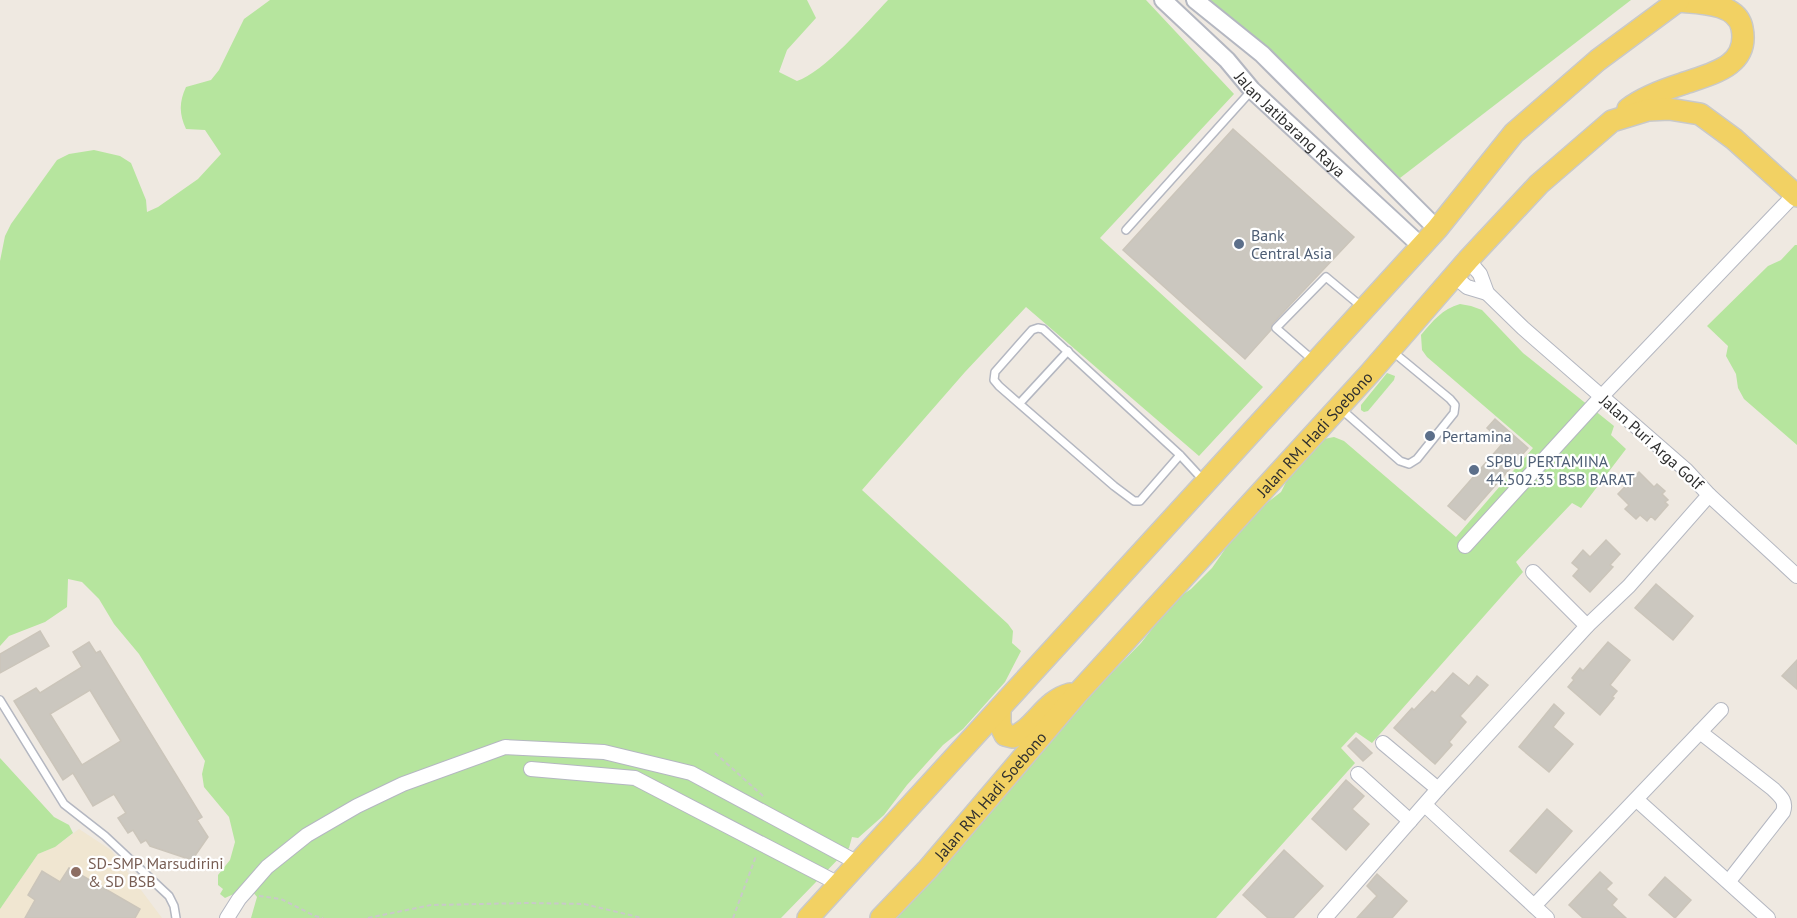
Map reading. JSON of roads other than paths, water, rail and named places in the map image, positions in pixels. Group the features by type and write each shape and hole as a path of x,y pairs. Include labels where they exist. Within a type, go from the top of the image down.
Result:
{"main road":[{"path":"808,918 1437,229 1514,133 1598,60 1679,0 1719,6 1730,12 1741,24 1743,42 1738,56 1732,63 1710,75 1640,100 1612,121"},
{"name":"Jalan RM. Hadi Soebono","path":"881,918 935,861 1077,694 1339,407 1461,268 1539,184 1612,121 1648,110 1669,109 1700,114 1734,140 1796,195"},
{"path":"1000,709 1001,730 1005,735 1013,737 1058,699 1068,694 1077,694"}],"street":[{"name":"Jalan Jatibarang Raya","path":"1163,0 1227,60 1252,90 1421,246"},
{"name":"Jalan Jatibarang Raya","path":"1195,0 1281,72 1437,229"},
{"path":"1227,60 1241,38"},
{"path":"1465,546 1602,396 1796,195"},
{"name":"Jalan Puri Arga Golf","path":"1325,918 1438,789 1587,626 1629,586 1709,495 1686,470 1523,328 1488,293 1480,274 1461,268"},
{"name":"Jalan Puri Arga Golf","path":"1461,268 1467,287 1488,293"},
{"path":"1709,495 1797,576"},
{"path":"1533,572 1587,626"},
{"path":"1534,906 1720,710"},
{"path":"1700,732 1773,789 1785,803 1783,812 1729,881"},
{"path":"1383,743 1438,789"},
{"path":"227,918 239,899 267,867 307,835 357,806 403,784 505,747 604,752 691,773 858,863"},
{"path":"604,752 634,778 839,884"},
{"path":"531,769 634,778"},
{"path":"1358,774 1410,821"},
{"path":"1637,800 1768,918"},
{"path":"1425,806 1547,918"}],"lane":[{"path":"1126,230 1252,90"},
{"path":"1316,363 1276,328 1326,277 1364,308"},
{"path":"1180,455 1140,501 1134,501 994,380 994,372 1032,330 1043,329 1180,455 1207,483"},
{"path":"1339,407 1400,461 1409,464 1417,459 1454,413 1455,405 1390,350"},
{"path":"1020,403 1068,351"},
{"path":"0,700 64,804 105,836 169,896 176,918"}],"place":[{"name":"Bank Central Asia","path":"1239,244"},
{"name":"Pertamina","path":"1430,436"},
{"name":"SPBU PERTAMINA 44.502.35 BSB BARAT","path":"1474,470"},
{"name":"SD-SMP Marsudirini & SD BSB","path":"76,872"}]}
